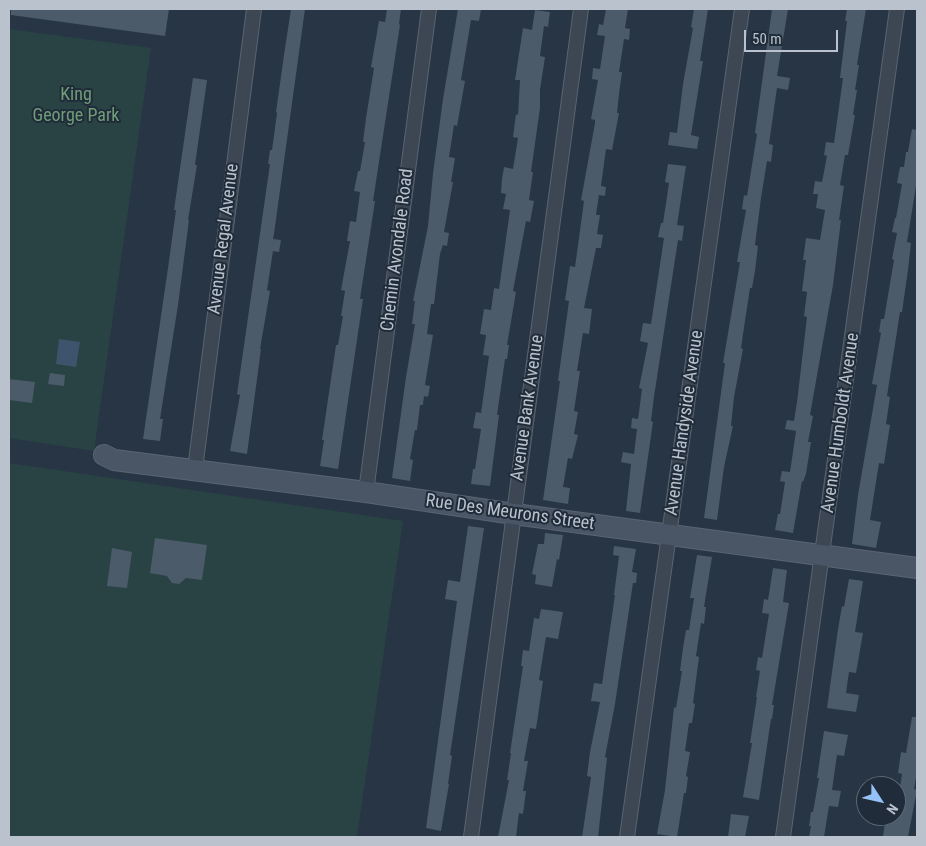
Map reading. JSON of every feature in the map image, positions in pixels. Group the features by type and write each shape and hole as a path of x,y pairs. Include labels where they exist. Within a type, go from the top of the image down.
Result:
{"street":[{"name":"Avenue Regal Avenue","path":"195,469 254,9"},
{"name":"Chemin Avondale Road","path":"366,492 429,9"},
{"name":"Avenue Bank Avenue","path":"471,837 581,9"},
{"name":"Avenue Handyside Avenue","path":"627,837 742,9"},
{"name":"Avenue Humboldt Avenue","path":"783,837 897,9"},
{"name":"Rue Des Meurons Street","path":"104,455 114,460 195,469 917,568"}],"green space":[{"name":"King George Park","path":"9,29 151,48 94,451 9,438"},
{"path":"9,463 403,521 357,837 9,837"}],"water":[{"path":"59,339 80,342 76,367 56,364"}],"building":[{"path":"11,9 169,9 165,36 11,15"},
{"path":"291,9 305,9 273,239 281,240 279,252 273,251 267,290 270,291 260,349 247,454 230,451 240,395 237,394"},
{"path":"387,9 401,9 400,25 373,201 375,201 360,299 363,299 338,469 320,466 324,440 322,440 336,345 338,345 343,316 341,316 345,291 341,290 350,241 347,241 350,221 356,222 360,192 354,191 365,142 363,142 374,68 371,67 379,21 385,22"},
{"path":"458,9 481,9 479,21 471,20 461,80 465,81 457,126 454,125 449,157 455,158 451,182 453,182 444,232 449,233 447,246 443,245 440,254 434,304 431,304 427,334 433,335 425,385 430,386 428,397 424,396 423,405 420,405 417,430 415,430 410,459 413,460 410,481 392,478 415,324 412,324 415,301 413,301 428,226 443,99"},
{"path":"606,9 628,9 625,28 630,29 629,40 624,39 619,72 622,72 617,113 619,113 612,150 606,149 601,186 606,187 605,196 599,195 596,215 600,215 597,234 603,235 601,248 596,248 584,308 592,309 589,334 583,333 577,371 580,371 574,411 578,412 574,434 578,435 572,459 568,458 563,487 570,488 568,504 543,500 569,301 565,300 570,266 575,267 584,201 581,200 595,123 595,120 591,119 598,80 592,79 593,68 600,69 605,36 597,35 599,24 603,25"},
{"path":"694,9 708,9 700,61 703,61 691,135 699,137 697,149 668,145 670,132 677,133 693,28 691,27"},
{"path":"772,9 788,9 777,76 790,78 788,90 777,88 769,144 773,145 771,162 767,161 761,198 755,245 758,246 755,271 752,288 750,288 741,348 743,349 734,397 731,426 733,426 724,467 717,520 704,518 725,363 723,363 740,262 737,262 746,210 742,209 744,195 747,196 757,134 755,133"},
{"path":"847,9 866,9 857,65 859,65 853,115 855,115 848,155 845,155 840,185 844,186 833,285 810,415 813,416 808,442 811,442 806,474 802,481 793,533 775,530 778,514 780,514 785,482 780,481 782,471 790,472 796,431 785,429 787,420 794,421 797,402 807,317 804,316 807,292 802,291 806,260 803,260 806,238 820,240 825,210 816,208 818,194 813,194 815,181 822,182 827,156 824,155 826,142 834,143 843,78 840,78"},
{"path":"535,10 550,12 548,27 544,26 540,56 545,57 529,200 534,201 530,222 526,221 513,291 516,292 497,415 499,415 490,486 471,484 481,429 473,428 476,412 481,413 489,356 483,355 486,335 480,334 484,309 491,310 494,288 499,289 510,210 503,209 506,194 501,193 502,179 504,167 513,169 518,138 513,137 516,114 518,115 520,80 515,80 523,28 532,30"},
{"path":"193,78 207,80 178,305 160,419 163,419 160,441 143,439"},
{"path":"912,129 917,130 917,186 907,242 911,243 902,312 900,312 887,396 890,397 886,424 890,425 884,464 879,463 870,520 881,522 876,548 852,544 858,495 877,385 872,384 881,333 879,332 881,319 884,319 894,260 892,259 897,233 892,232 902,184 897,183 900,167 904,167"},
{"path":"668,164 686,166 677,225 684,226 682,241 678,240 670,292 654,397 651,421 653,422 640,513 626,511 631,464 621,462 623,452 634,454 637,429 631,428 632,418 638,419 642,389 639,388 648,343 640,341 643,323 651,324 664,238 658,237 661,223 663,223 669,183 665,182"},
{"path":"50,373 65,375 64,386 48,384"},
{"path":"9,379 35,382 32,403 9,400"},
{"path":"468,526 484,528 450,755 452,756 449,784 441,831 426,828 457,601 445,599 448,580 460,582"},
{"path":"545,533 563,535 552,587 535,584 536,575 532,574 538,544 544,544"},
{"path":"155,538 207,545 202,580 186,578 179,584 172,583 167,576 150,573"},
{"path":"614,546 636,549 632,572 637,573 636,583 633,583 605,757 607,758 598,837 582,837 591,777 587,776 590,752 600,702 591,701 594,683 602,684 615,595 619,556 613,555"},
{"path":"112,548 132,552 127,588 107,586"},
{"path":"697,555 712,557 704,607 706,607 704,624 701,623 696,656 699,657 693,703 695,704 692,723 689,723 685,751 690,752 686,776 688,777 677,837 657,834 665,790 674,707 676,708 682,671 680,671 683,648 686,630 689,630 694,598 690,598"},
{"path":"773,568 787,570 783,602 789,603 759,800 743,797 752,743 750,743 760,671 756,670 758,657 762,658 769,614 762,613 764,599 768,600"},
{"path":"849,579 863,581 855,632 863,633 856,673 849,672 846,693 859,695 856,712 827,708 838,629"},
{"path":"541,609 563,612 558,639 546,637 539,680 543,681 536,729 530,728 524,761 528,761 523,791 526,791 523,814 519,813 516,837 498,837 509,780 507,780 523,666 521,666 523,650 529,651 534,618 539,619"},
{"path":"912,717 917,717 917,771 914,789 917,790 908,837 883,836 884,826 906,826 906,776 902,776 902,774 898,773 901,752 906,753"},
{"path":"824,731 848,735 844,756 837,755 832,790 841,791 838,807 829,806 824,837 809,837 811,812 813,812 819,778 817,778"},
{"path":"731,814 749,816 745,837 728,837"}]}
